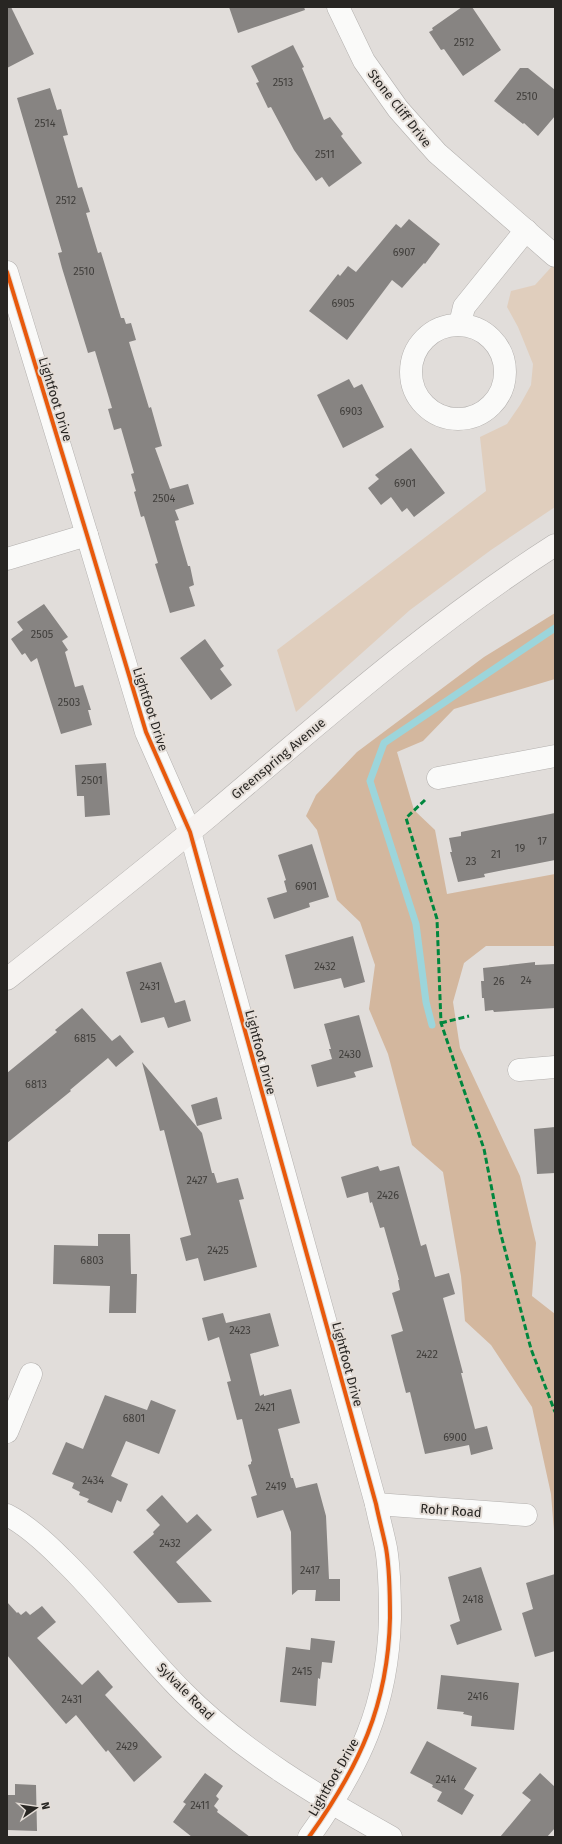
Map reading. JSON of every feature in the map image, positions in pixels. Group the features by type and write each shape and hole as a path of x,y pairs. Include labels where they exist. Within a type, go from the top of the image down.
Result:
{"main road":[{"name":"Greenspring Avenue","path":"7,980 190,832 397,659 462,608 555,545"}],"street":[{"name":"Stone Cliff Drive","path":"338,7 364,61 398,109 437,153 555,256"},
{"path":"460,324 464,307 526,230"},
{"name":"Lightfoot Drive","path":"7,272 88,535 146,732 190,832 376,1504 386,1549 390,1591 389,1642 383,1687 371,1728 357,1760 333,1804 309,1837"},
{"path":"449,324 460,324 477,328 489,336 498,348 504,361 505,375 502,389 494,402 484,412 471,417 456,419 444,417 432,412 422,404 411,381 410,369 413,356 418,345 426,335 437,328 449,324"},
{"path":"7,559 88,535"},
{"path":"438,778 555,756"},
{"path":"519,1070 555,1067"},
{"path":"7,1432 31,1374"},
{"name":"Rohr Road","path":"376,1504 526,1515"},
{"name":"Sylvale Road","path":"7,1515 16,1519 49,1546 82,1577 183,1692 223,1727 270,1763 333,1804 391,1837"}],"shaded area":[{"path":"555,263 555,507 491,550 410,610 296,712 277,650 486,491 480,437 507,424 531,385 533,364 518,327 507,307 511,291 535,285"},
{"path":"555,613 555,679 454,709 423,741 397,752 414,810 435,830 447,894 555,874 555,946 486,946 464,963 453,1002 460,1048 520,1176 536,1243 532,1296 555,1314 555,1543 551,1494 532,1407 491,1345 465,1321 461,1276 443,1172 412,1145 388,1054 369,1009 375,965 360,922 337,900 317,830 306,816 316,795 357,752 484,657"}],"building":[{"path":"7,7 11,7 34,54 7,68"},
{"path":"229,7 304,7 305,10 238,33"},
{"path":"462,7 472,7 501,50 463,76 444,49 441,50 429,32 433,30 432,28"},
{"path":"293,45 304,67 302,68 324,120 330,117 343,134 341,136 362,163 329,187 322,177 316,181 294,150 271,107 268,108 256,83 259,82 251,66"},
{"path":"520,68 528,68 555,90 555,116 538,136 524,123 523,124 494,101"},
{"path":"50,88 57,110 61,109 68,135 63,136 78,188 82,187 90,212 86,213 98,253 101,252 121,318 124,318 126,324 131,323 136,340 129,342 149,408 151,407 162,446 155,448 170,489 188,484 194,504 175,510 179,520 175,521 188,566 190,566 194,585 189,587 195,606 170,613 155,564 158,563 144,516 141,517 134,492 136,491 131,474 134,473 121,428 114,430 108,409 112,408 95,351 88,353 62,268 58,253 62,252 17,98"},
{"path":"409,219 440,244 425,264 424,263 402,288 392,280 347,340 309,311 338,274 340,276 348,266 356,272 396,224 401,228"},
{"path":"349,379 354,388 362,384 384,427 343,448 317,395"},
{"path":"411,448 445,493 414,517 407,508 402,512 391,497 381,505 368,488 379,479 375,475"},
{"path":"44,604 68,637 62,641 68,650 65,652 75,687 83,685 91,710 88,710 92,725 61,734 37,658 31,662 25,653 22,655 11,639 23,630 17,622"},
{"path":"205,639 224,666 220,669 232,685 211,700 180,658"},
{"path":"106,763 110,815 85,817 84,796 77,796 75,765"},
{"path":"555,813 555,860 484,874 485,877 458,882 450,852 452,852 449,838 461,836 461,832"},
{"path":"312,844 329,897 309,903 310,907 274,919 267,898 287,892 284,881 286,880 278,855"},
{"path":"353,936 365,982 344,988 341,978 294,989 285,955"},
{"path":"161,962 175,1003 185,1000 191,1021 168,1028 164,1017 141,1023 126,972"},
{"path":"535,962 535,965 555,964 555,1008 494,1012 493,1010 485,1011 484,998 482,998 481,981 484,981 483,968"},
{"path":"82,1008 112,1041 120,1035 134,1052 116,1067 108,1058 70,1090 71,1091 7,1143 7,1073 57,1032 55,1030"},
{"path":"359,1015 373,1067 354,1072 356,1077 317,1087 311,1065 332,1059 329,1049 331,1049 324,1024"},
{"path":"142,1062 202,1133 212,1173 214,1173 217,1183 238,1178 244,1199 239,1200 257,1267 204,1281 198,1258 186,1261 180,1238 191,1235 164,1130 160,1131"},
{"path":"217,1097 222,1119 197,1126 191,1105"},
{"path":"555,1127 555,1173 537,1174 534,1129"},
{"path":"378,1166 380,1171 399,1166 421,1246 426,1244 435,1277 449,1273 455,1294 443,1298 463,1373 461,1373 475,1429 487,1426 493,1449 471,1455 469,1445 425,1454 410,1392 406,1393 391,1335 403,1331 392,1293 400,1290 399,1280 384,1227 380,1228 372,1202 370,1203 368,1192 347,1198 341,1177"},
{"path":"98,1234 130,1234 131,1274 137,1274 136,1313 109,1313 110,1286 53,1284 54,1245 98,1246"},
{"path":"223,1313 226,1323 270,1313 279,1346 250,1354 260,1396 291,1389 300,1423 278,1429 291,1478 293,1478 296,1488 317,1483 326,1516 329,1579 340,1579 340,1601 315,1601 316,1590 298,1590 292,1595 291,1532 283,1510 257,1518 251,1497 257,1495 248,1465 251,1464 252,1461 242,1419 237,1420 227,1382 231,1381 219,1337 208,1341 202,1318"},
{"path":"105,1395 147,1410 151,1400 176,1410 159,1454 126,1441 111,1476 128,1484 121,1502 117,1500 112,1513 87,1502 89,1499 79,1495 80,1492 72,1488 74,1483 52,1474 66,1442 83,1449"},
{"path":"162,1495 187,1523 197,1514 212,1530 176,1562 212,1602 178,1603 133,1552 154,1534 153,1532 160,1525 146,1510"},
{"path":"481,1567 502,1630 457,1645 450,1625 460,1621 448,1577"},
{"path":"555,1574 555,1651 535,1657 522,1613 533,1609 526,1583"},
{"path":"7,1602 17,1613 18,1612 21,1615 26,1611 30,1615 42,1606 56,1622 37,1638 82,1685 98,1670 113,1687 105,1695 162,1757 134,1782 108,1750 106,1752 76,1715 66,1724 7,1655"},
{"path":"311,1638 335,1641 332,1663 322,1662 320,1679 318,1678 316,1706 280,1702 286,1647 310,1650"},
{"path":"441,1675 519,1683 514,1730 471,1726 472,1716 463,1714 464,1712 437,1709"},
{"path":"427,1741 477,1768 464,1789 474,1795 462,1815 437,1801 442,1792 432,1787 433,1785 410,1773"},
{"path":"205,1773 223,1786 216,1796 219,1799 214,1806 218,1810 217,1812 250,1837 192,1837 173,1822 186,1804 183,1802"},
{"path":"540,1773 555,1787 555,1828 547,1837 500,1837 531,1800 522,1793"},
{"path":"15,1784 36,1785 37,1831 7,1830 7,1795 15,1795"}],"waterway":[{"path":"432,1025 426,1002 416,924 370,781 384,743 555,628"}],"marked path":[{"path":"425,800 406,818 437,919 441,1023 484,1149 500,1231 531,1349 555,1412"},
{"path":"441,1023 469,1016"}],"cycle path":[{"path":"7,272 146,732 190,832 376,1504 386,1548 389,1574 390,1618 384,1680 377,1708 368,1734 356,1760 327,1811 309,1837"}]}
